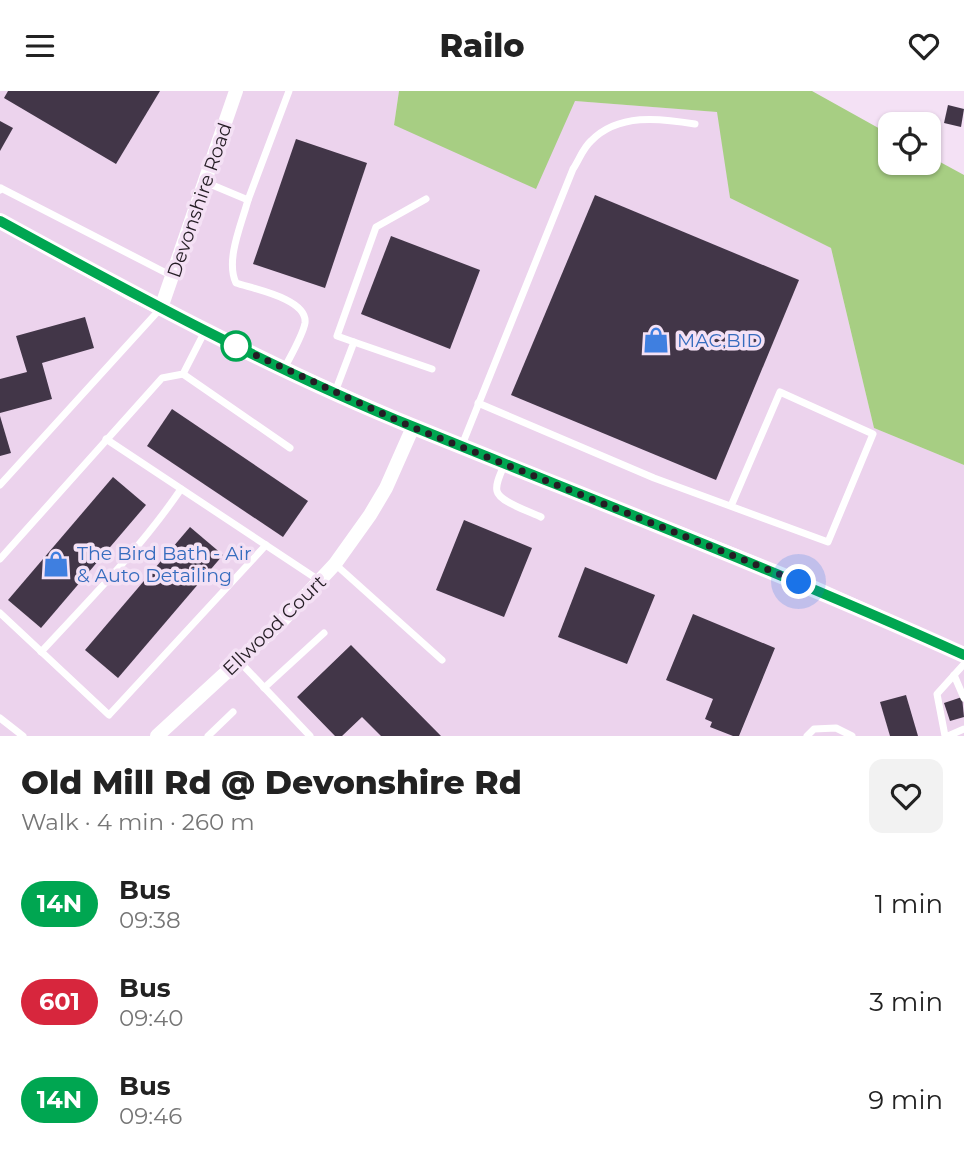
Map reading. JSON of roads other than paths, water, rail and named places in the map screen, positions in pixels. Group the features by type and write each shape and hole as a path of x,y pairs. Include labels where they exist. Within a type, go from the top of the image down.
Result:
{"street":[{"name":"Devonshire Road","path":"161,308 236,91"},
{"path":"0,221 205,331 412,427 799,582 964,655"},
{"name":"Ellwood Court","path":"157,736 282,621 335,564 386,488 412,427"}],"lane":[{"path":"284,369 305,322 303,311 295,303 236,283 232,275 234,254 248,200 289,91"},
{"path":"461,445 573,169 589,142 605,128 630,120 695,124"},
{"path":"205,182 248,200"},
{"path":"0,190 1,188 173,277"},
{"path":"426,199 376,227 337,336 432,369"},
{"path":"0,485 161,308"},
{"path":"183,374 205,331"},
{"path":"335,392 354,342"},
{"path":"0,559 162,378 183,374 290,448"},
{"path":"478,403 654,478 828,542 873,434 780,392 732,506"},
{"path":"106,439 320,582"},
{"path":"505,462 496,488 498,494 541,517"},
{"path":"41,652 167,509 181,489"},
{"path":"0,613 107,714 112,714 266,545"},
{"path":"335,564 442,660"},
{"path":"264,688 324,633"},
{"path":"238,660 310,736"},
{"path":"964,664 937,694 946,736 964,729"},
{"path":"954,675 964,698"},
{"path":"208,736 233,712"},
{"path":"0,718 23,736"},
{"path":"807,736 814,729 836,728 852,736"}],"place":[{"name":"MAC.BID","path":"656,340"},
{"name":"The Bird Bath - Air & Auto Detailing","path":"56,564"}]}
